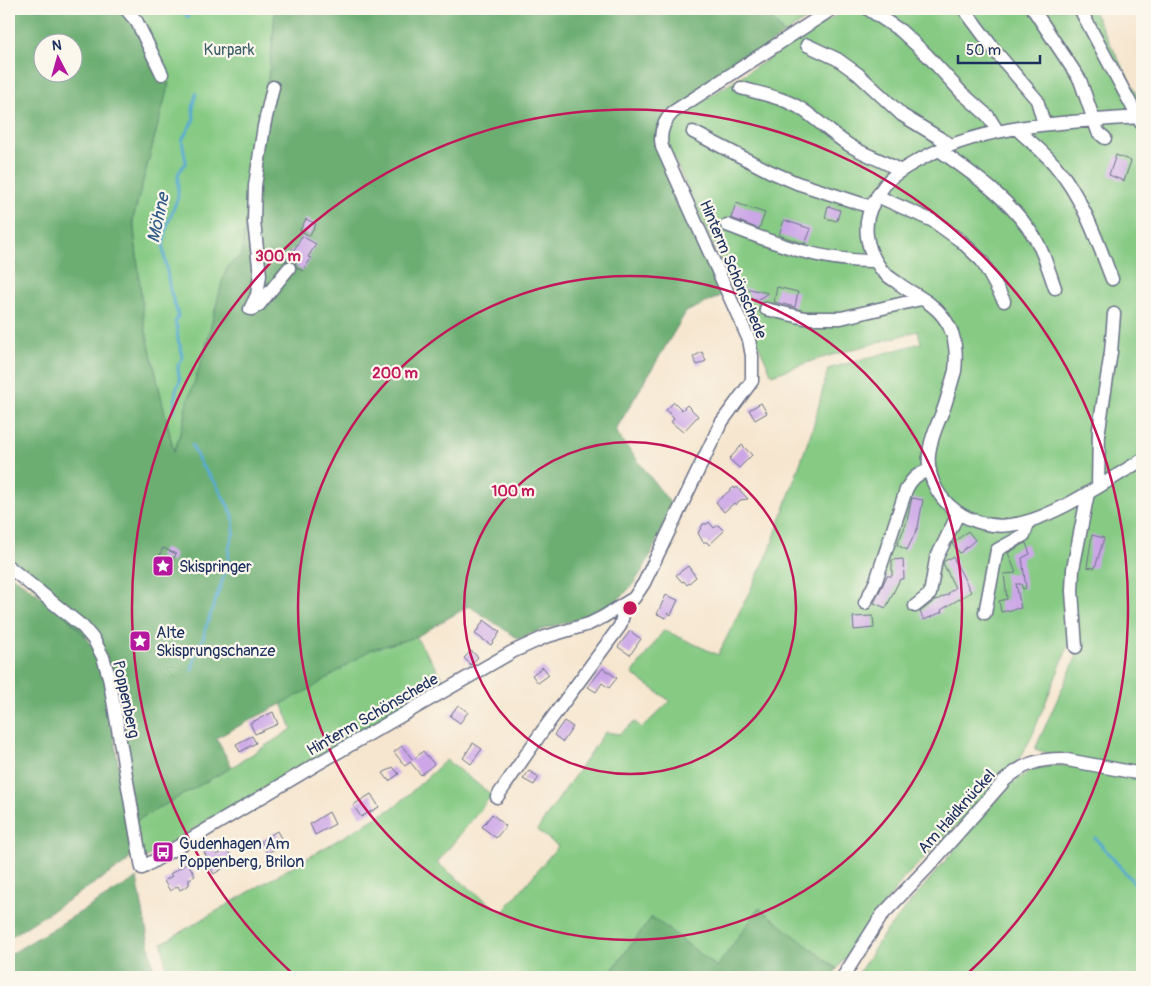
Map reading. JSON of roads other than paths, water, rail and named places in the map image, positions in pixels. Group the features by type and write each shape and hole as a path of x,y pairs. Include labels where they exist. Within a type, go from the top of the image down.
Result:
{"street":[{"path":"126,9 136,22 162,74"},
{"name":"Hinterm Schönschede","path":"142,868 308,769 512,652 545,637 589,624 634,598 644,583 721,423 752,381 752,356 749,340 662,147 661,135 663,125 673,112 832,9"},
{"path":"868,9 901,31 927,54 950,81 988,116 998,132"},
{"path":"964,9 996,52 1037,100 1044,124"},
{"path":"1033,9 1080,80 1093,121 1098,132 1105,138"},
{"path":"1080,9 1140,121 1044,124 983,135 951,144 900,171 889,180 868,212 867,242 882,271 905,289 930,304 941,314 952,330 956,362 955,371 932,440 929,456 930,470 935,488 945,502 958,514 976,521 998,526 1010,526 1029,521 1093,490 1142,460"},
{"path":"807,45 837,59 858,74 902,115 951,144"},
{"path":"273,87 264,126 255,186 254,222 260,275 257,295 250,309 259,305 289,268"},
{"path":"742,88 779,98 802,109 848,144 863,153 889,163 900,171"},
{"path":"1017,129 1057,167 1069,183 1091,225 1112,279"},
{"path":"693,132 769,171 796,182 874,202 934,221 961,241 982,261 1004,301"},
{"path":"939,150 991,187 1007,203 1036,239 1055,288"},
{"path":"727,225 788,248 854,261 876,261"},
{"path":"766,309 805,318 840,318 921,299"},
{"path":"1076,647 1072,591 1073,568 1093,490 1099,429 1111,352 1114,314"},
{"path":"865,603 876,581 906,490 911,480 917,474 930,470"},
{"path":"915,606 930,594 936,559 958,514"},
{"path":"985,613 997,550 1024,535 1029,521"},
{"name":"Poppenberg","path":"9,568 83,627 94,640 102,657 109,677 142,868"},
{"name":"Hinterm Schönschede","path":"498,798 541,733 620,626 626,604"},
{"name":"Am Haidknückel","path":"843,977 882,915 928,867 1005,780 1017,770 1049,759 1062,759 1142,774"}],"waterway":[{"name":"Möhne","path":"182,9 188,17"},
{"name":"Möhne","path":"174,411 176,390 180,381 178,365 182,359 175,322 178,317 177,311 170,290 163,247 168,223 178,197 178,174 186,162 182,140 194,119 193,108 196,94"},
{"name":"Möhne","path":"192,445 201,465 216,484 233,515 234,533 229,548 228,564 203,639 196,652 192,670"},
{"path":"1095,838 1142,892"}],"place":[{"name":"Skispringer","path":"163,566"},
{"name":"Alte Skisprungschanze","path":"140,641"},
{"name":"Gudenhagen Am Poppenberg, Brilon","path":"163,852"}],"park label":[{"name":"Kurpark","path":"229,49"}]}
